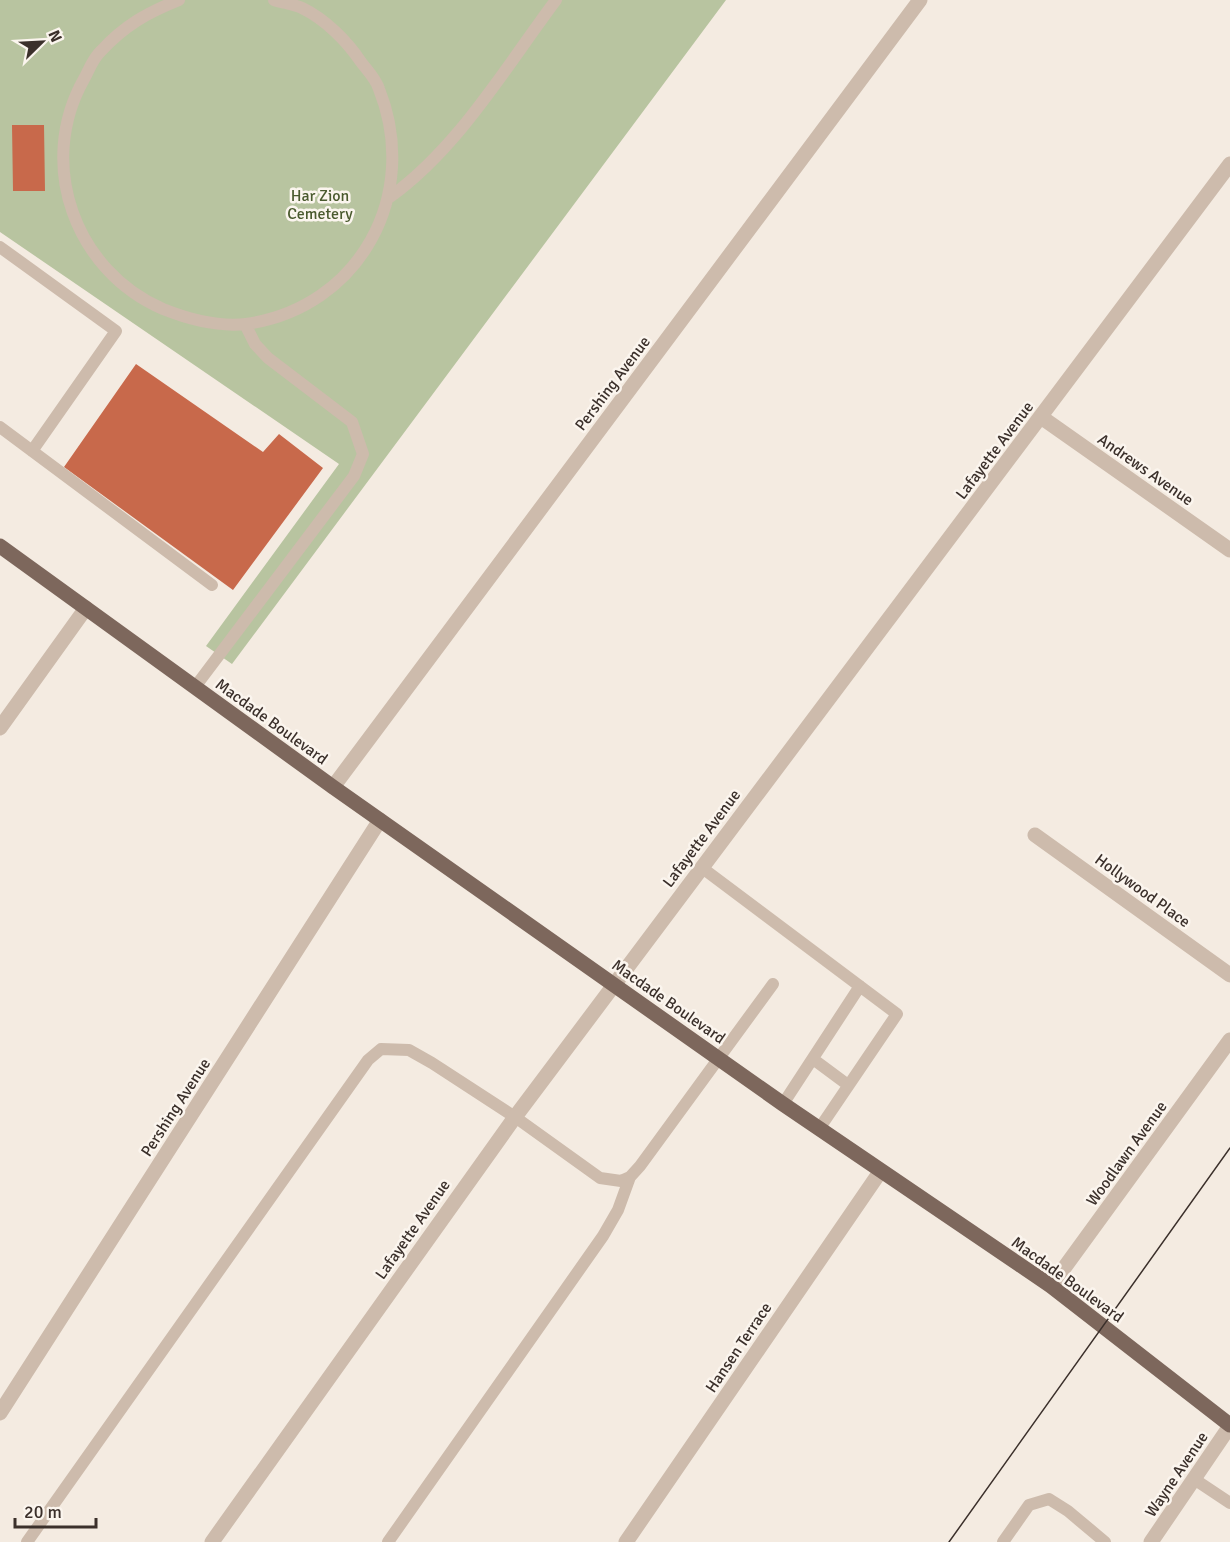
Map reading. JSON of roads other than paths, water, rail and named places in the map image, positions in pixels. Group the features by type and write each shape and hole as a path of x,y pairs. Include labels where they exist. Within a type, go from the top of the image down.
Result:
{"main road":[{"path":"0,546 86,608"},
{"name":"Macdade Boulevard","path":"86,608 333,787 819,1130 1051,1286 1230,1426"}],"street":[{"name":"Pershing Avenue","path":"333,787 920,0"},
{"name":"Lafayette Avenue","path":"212,1542 514,1117 1230,164"},
{"name":"Andrews Avenue","path":"1041,417 1230,550"},
{"path":"0,728 86,608"},
{"name":"Pershing Avenue","path":"0,1413 380,820"},
{"name":"Hollywood Place","path":"1035,835 1230,975"},
{"name":"Woodlawn Avenue","path":"1051,1286 1230,1040"},
{"name":"Hansen Terrace","path":"626,1542 880,1172"},
{"name":"Wayne Avenue","path":"1151,1542 1230,1426"}],"lane":[{"path":"179,0 141,15 99,52 72,100 62,155 70,210 96,260 138,298 189,320 245,324 294,311 338,284 371,245 390,197 393,141 379,88 347,42 302,9 274,0"},
{"path":"390,197 430,164 458,131 556,0"},
{"path":"0,247 116,331 32,451"},
{"path":"195,687 354,476 363,454 352,422 268,358 255,344 245,324"},
{"path":"0,427 212,585"},
{"path":"701,867 897,1014 819,1130"},
{"path":"388,1542 603,1236 618,1210 630,1177 773,984"},
{"path":"783,1104 860,987"},
{"path":"27,1542 368,1060 381,1049 410,1050 514,1117 600,1178 611,1182 630,1177"},
{"path":"813,1059 849,1085"},
{"path":"1194,1479 1230,1503"},
{"path":"1003,1542 1029,1505 1049,1499 1068,1511 1105,1542"}],"tram line":[{"path":"949,1542 1230,1148"}],"park label":[{"name":"Har Zion Cemetery","path":"320,204"}]}
